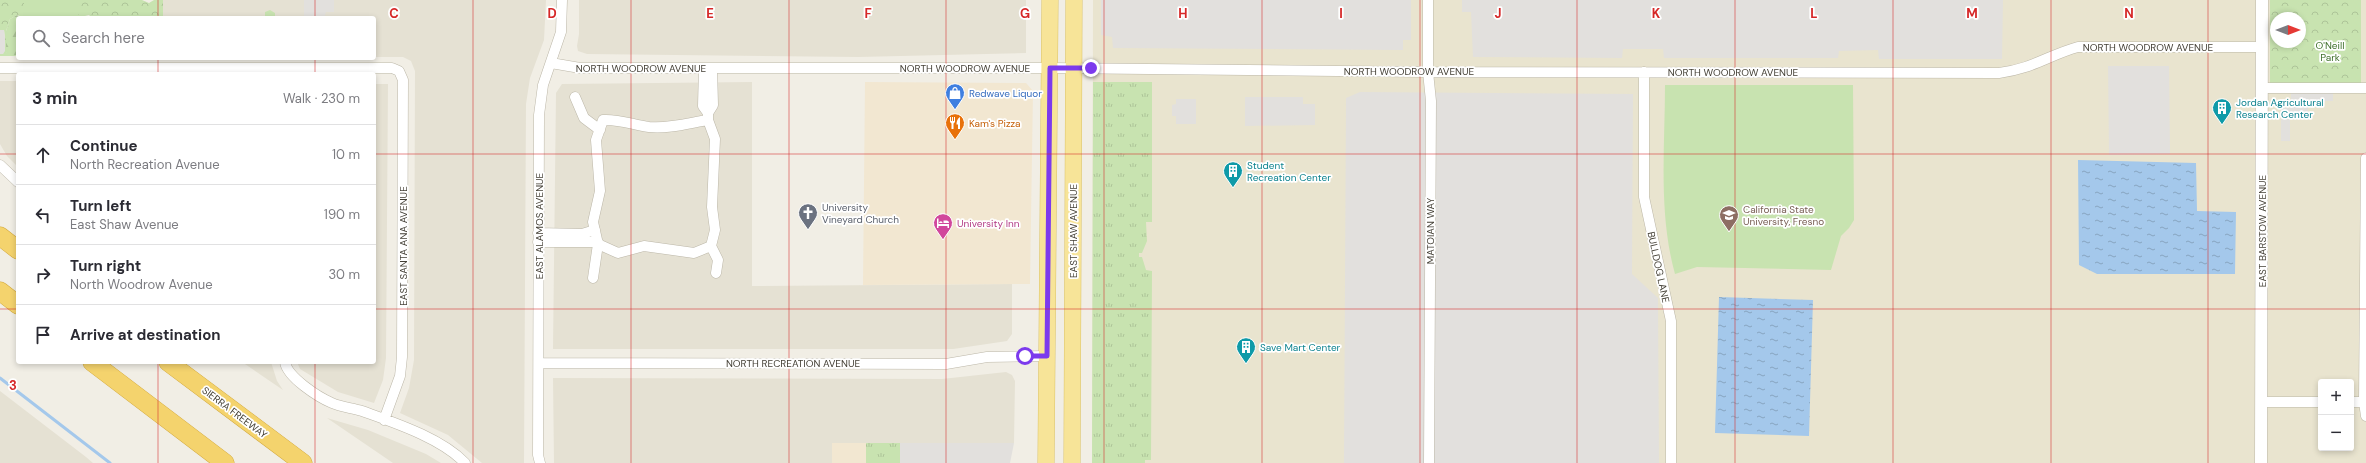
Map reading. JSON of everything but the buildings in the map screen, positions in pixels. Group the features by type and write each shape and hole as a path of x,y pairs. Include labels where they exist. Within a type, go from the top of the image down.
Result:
{"highway":[{"path":"0,236 16,248"},
{"path":"0,291 16,303"},
{"path":"95,364 225,463"},
{"name":"SIERRA FREEWAY","path":"171,364 303,463"}],"main road":[{"path":"1046,463 1050,0"},
{"name":"EAST SHAW AVENUE","path":"1072,463 1074,0"}],"street":[{"name":"EAST ALAMOS AVENUE","path":"538,460 538,237 540,115 543,85 561,32 562,0"},
{"name":"MATOIAN WAY","path":"1428,0 1428,72 1431,100 1429,463"},
{"name":"EAST BARSTOW AVENUE","path":"2261,463 2262,0"},
{"name":"NORTH WOODROW AVENUE","path":"551,63 580,68 1074,68 1428,72 2000,73 2020,70 2061,52 2078,47 2262,47"},
{"path":"0,68 168,71 286,71"},
{"name":"EAST SANTA ANA AVENUE","path":"286,71 392,68 399,71 404,80 402,356 400,376 384,420"},
{"path":"708,68 713,105 708,116 715,139 712,207 715,230 711,246 718,260 716,272"},
{"name":"BULLDOG LANE","path":"1644,72 1644,197 1671,321 1671,463"},
{"path":"2262,88 2366,88"},
{"path":"575,97 584,118 600,130"},
{"path":"593,278 598,243 592,222 600,191 596,140 604,120 618,119 650,127 670,127 708,116"},
{"path":"2366,158 2366,416"},
{"path":"0,165 16,180"},
{"path":"538,237 582,234 594,230"},
{"path":"538,237 598,243 618,253 644,246 694,253 711,246"},
{"name":"NORTH RECREATION AVENUE","path":"539,363 946,364 987,357 1047,356"},
{"path":"286,365 294,378 331,403 384,420 441,444 465,463"},
{"path":"2261,402 2318,402"},
{"path":"2354,402 2365,402"}],"shaded area":[{"path":"163,0 546,0 544,40 530,78 526,104 524,463 482,463 448,435 400,413 409,388 414,360 415,71 411,61 403,57 376,57 376,16 163,16"},
{"path":"304,0 334,0 334,12 326,12 325,16 304,16"},
{"path":"579,0 1026,0 1026,53 858,57 587,54 578,51 577,46 579,34"},
{"name":"California State University, Fresno","path":"1093,0 2366,0 2366,463 1092,463"},
{"path":"1101,0 1411,0 1411,40 1403,40 1403,50 1113,48 1112,37 1101,35"},
{"path":"1462,0 2003,0 2002,59 1879,59 1878,50 1839,51 1838,58 1664,58 1663,49 1623,49 1622,58 1473,57 1471,12 1462,12"},
{"path":"0,30 4,30 5,38 5,51 3,54 0,54"},
{"path":"2108,66 2169,66 2170,154 2109,155"},
{"path":"0,81 16,81 16,165 7,156 0,144"},
{"path":"752,82 752,286 1012,284 1012,334 1007,341 953,349 553,349 556,93 562,84"},
{"path":"865,82 1026,83 1033,91 1030,284 863,285"},
{"path":"376,84 388,84 386,358 383,380 374,403 338,392 300,369 298,364 376,364"},
{"path":"1360,92 1633,94 1632,274 1658,298 1659,463 1344,463 1346,98"},
{"path":"2291,92 2333,92 2333,101 2308,101 2308,119 2290,119 2290,141 2281,141 2281,108 2291,108"},
{"path":"1245,97 1303,97 1303,104 1315,104 1315,125 1245,126"},
{"path":"1176,99 1196,99 1196,124 1176,124 1176,116 1172,116 1172,105 1176,104"},
{"path":"245,364 272,364 277,381 283,390"},
{"path":"1006,372 1012,375 1015,381 1014,443 833,443 832,463 554,463 553,378 942,379"},
{"path":"0,391 86,457 93,463 0,463"},
{"path":"327,418 368,430 426,454 441,463 393,463"},
{"path":"832,443 866,443 866,463 832,463"},
{"path":"900,443 1014,443 1010,463 900,463"}],"green space":[{"path":"0,0 24,0 24,16 17,15 10,19 6,31 6,52 16,56 0,56 0,54 3,54 5,39 4,30 0,30"},
{"path":"24,0 78,0 78,16 24,16"},
{"path":"78,0 142,0 149,3 154,0 163,0 163,16 77,16"},
{"name":"O'Neill Park","path":"2270,0 2361,0 2361,84 2270,84 2270,48 2306,48 2306,12 2270,12"},
{"path":"270,10 275,13 275,16 265,16 265,12"},
{"path":"17,15 18,16 16,16 16,55 8,55 6,52 6,31 10,19"},
{"path":"1093,82 1152,82 1152,222 1146,222 1147,241 1142,253 1139,253 1139,257 1142,257 1146,270 1152,271 1151,460 1145,460 1145,463 1092,463"},
{"path":"1665,85 1853,85 1854,220 1841,236 1831,270 1697,267 1675,274 1666,227 1664,204"},
{"path":"866,443 900,443 900,463 866,463"}],"water":[{"path":"2078,160 2196,163 2197,211 2236,212 2235,274 2097,274 2079,265"},
{"path":"1719,297 1813,300 1809,436 1715,433"}],"waterway":[{"path":"0,378 110,463"}],"place":[{"name":"Redwave Liquor","path":"955,110"},
{"name":"Jordan Agricultural Research Center","path":"2222,125"},
{"name":"Kam's Pizza","path":"955,140"},
{"name":"Student Recreation Center","path":"1233,188"},
{"name":"University Vineyard Church","path":"808,230"},
{"name":"California State University, Fresno","path":"1729,232"},
{"name":"University Inn","path":"943,240"},
{"name":"Save Mart Center","path":"1246,364"}],"route":[{"path":"1025,356 1047,356 1050,68 1091,68"}]}
